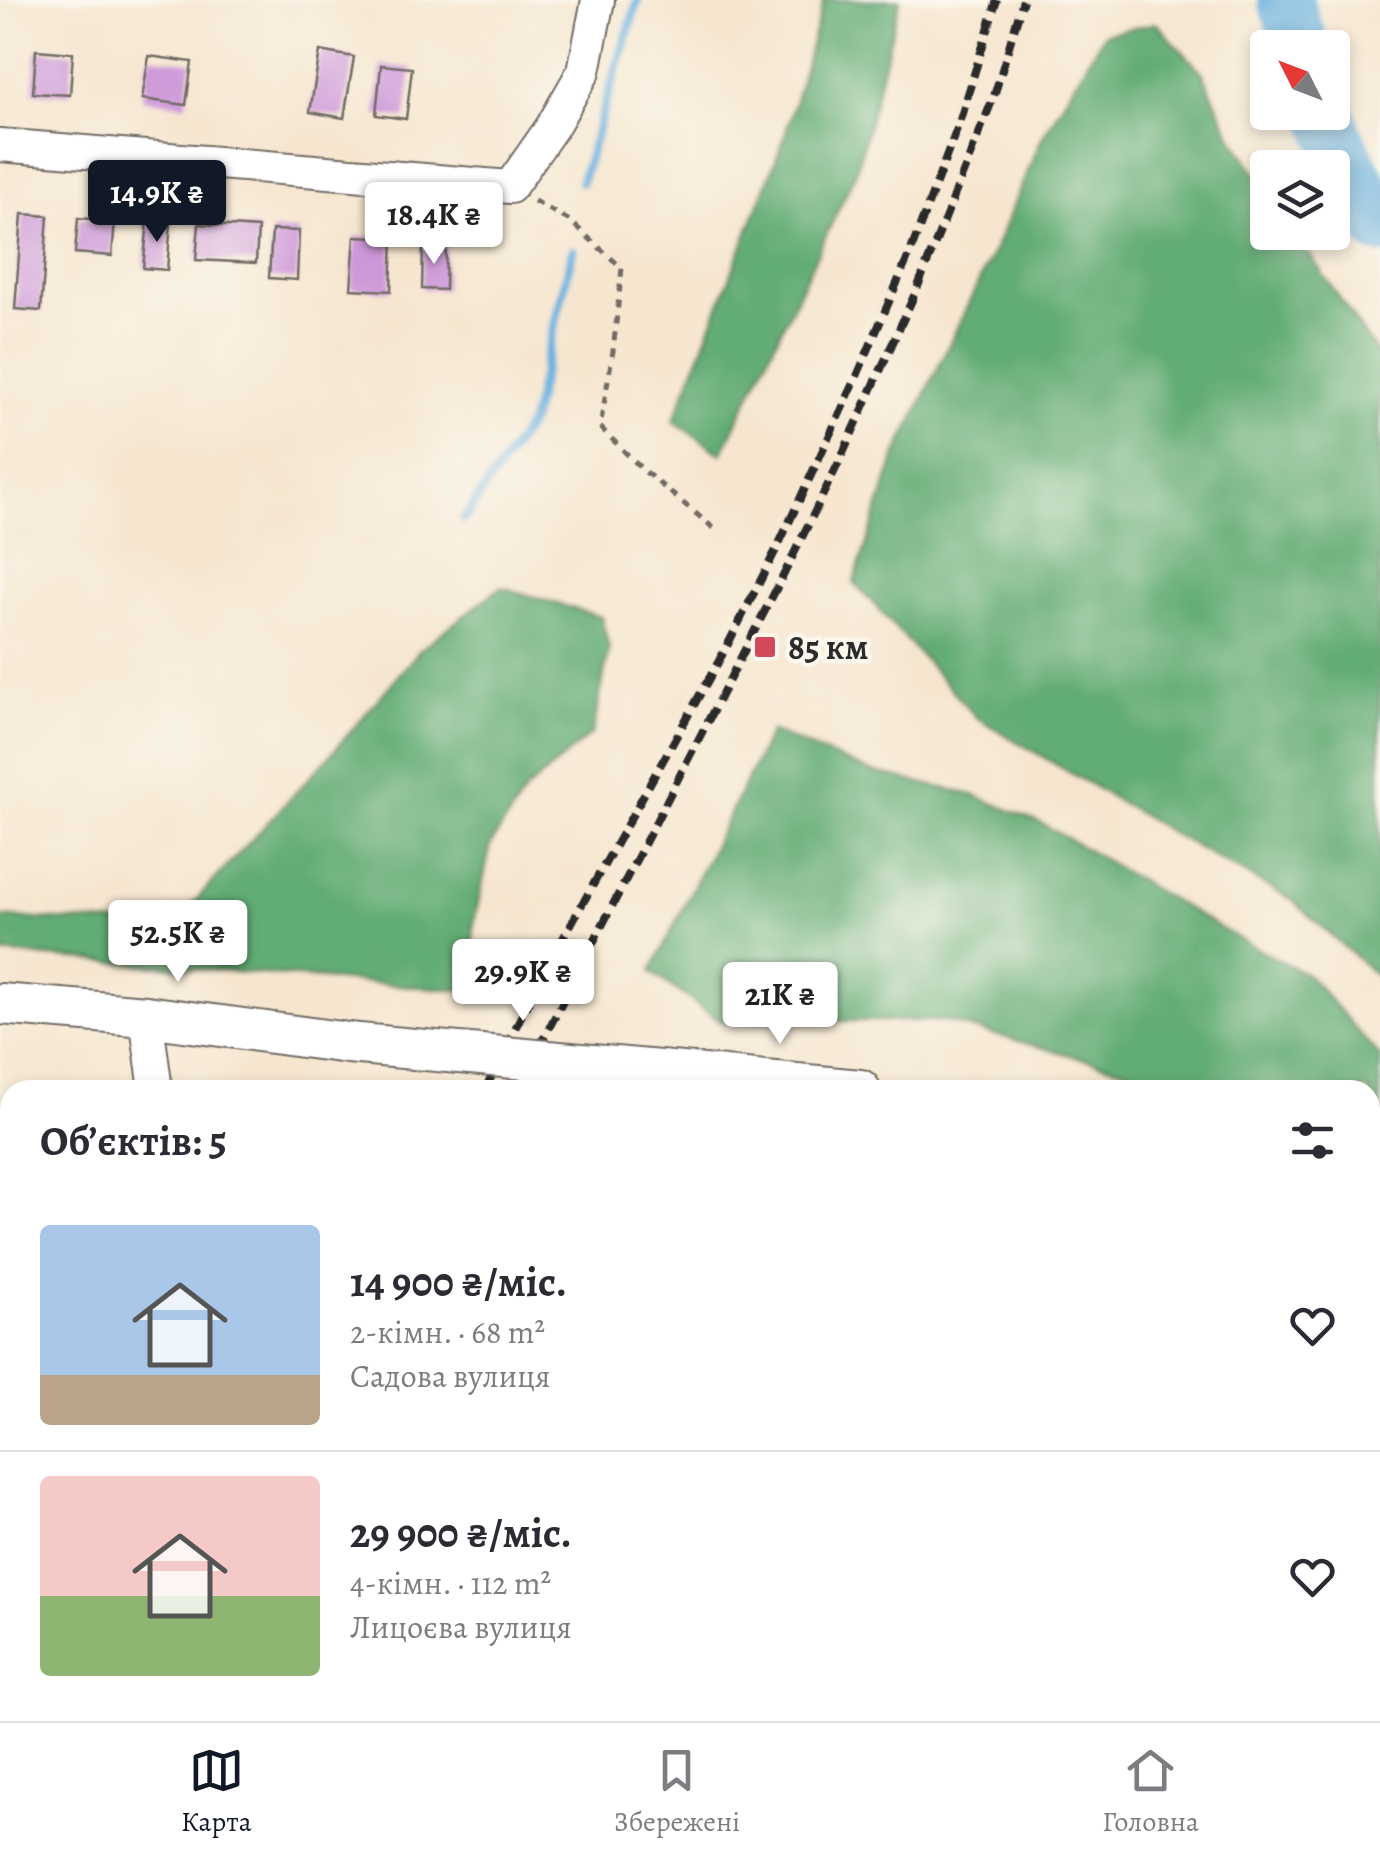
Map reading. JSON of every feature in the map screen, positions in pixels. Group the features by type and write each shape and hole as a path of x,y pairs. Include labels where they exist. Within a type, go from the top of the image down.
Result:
{"street":[{"path":"0,145 510,187 552,127 584,71 598,0"},
{"path":"0,1004 146,1016 348,1043 756,1080"},
{"path":"146,1016 155,1080"}],"path":[{"path":"510,187 570,221 622,268 600,427 643,470 716,530"}],"green space":[{"path":"824,0 900,0 856,172 722,454 674,421 783,142"},
{"path":"1156,23 1203,73 1230,133 1250,164 1250,250 1307,250 1380,358 1380,979 1292,900 976,717 854,582 896,456 995,248 1042,138 1104,34"},
{"path":"501,587 601,617 609,648 593,732 525,791 491,844 474,922 471,991 0,953 0,917 172,926 333,752 421,649"},
{"path":"771,731 868,771 973,795 1041,823 1308,975 1380,1057 1380,1080 1163,1080 944,1021 720,1021 651,972"}],"building":[{"path":"36,50 73,53 70,95 33,93"},
{"path":"320,51 354,57 344,118 310,112"},
{"path":"149,56 192,62 186,105 142,99"},
{"path":"381,65 412,68 406,119 376,115"},
{"path":"22,214 48,216 41,311 15,309"},
{"path":"78,218 115,221 112,256 75,253"},
{"path":"148,221 171,222 167,270 143,268"},
{"path":"199,224 258,228 256,263 196,260"},
{"path":"272,230 299,231 297,280 269,278"},
{"path":"355,236 393,238 391,291 351,289"},
{"path":"423,244 446,245 445,290 422,289"}],"waterway":[{"path":"581,182 638,0"},
{"path":"1285,0 1296,30"},
{"path":"1333,130 1380,227"},
{"path":"464,519 531,421 573,250"}],"railway":[{"path":"490,1080 534,990 725,650 778,546 910,253 959,123 997,0"},
{"path":"522,1080 840,460 917,289 994,96 1023,0"}],"place":[{"name":"85 км","path":"765,647"}]}
